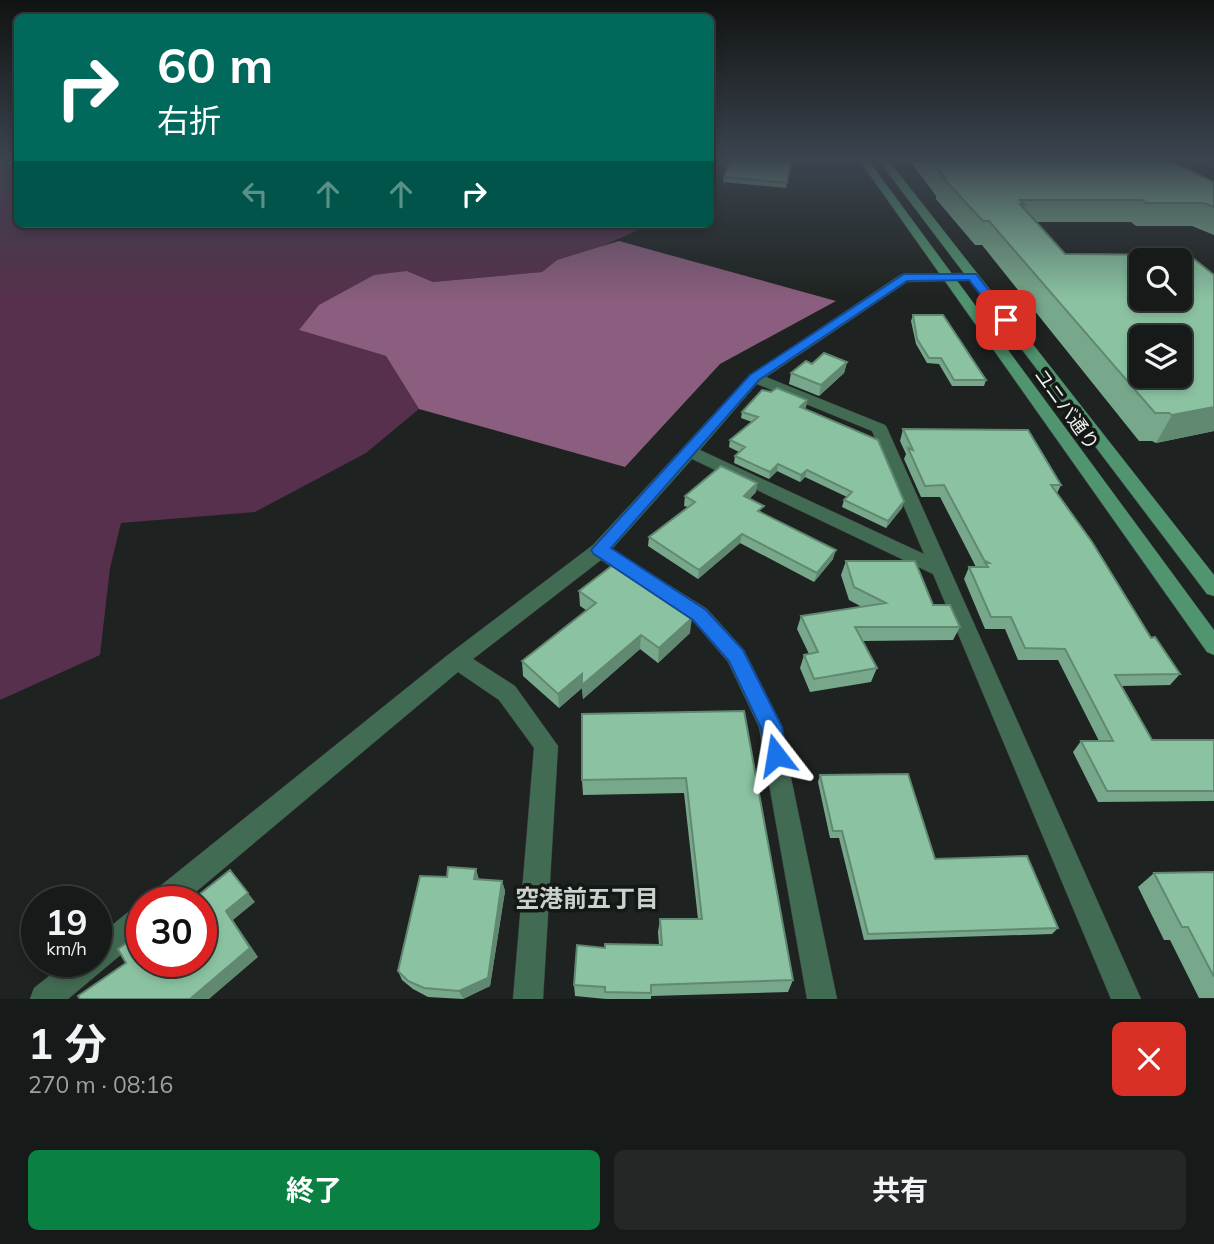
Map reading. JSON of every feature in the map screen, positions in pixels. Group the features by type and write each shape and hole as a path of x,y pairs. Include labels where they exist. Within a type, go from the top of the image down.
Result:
{"street":[{"name":"ユニバ通り","path":"898,208 1214,646"},
{"name":"ユニバ通り","path":"919,208 1214,589"},
{"path":"182,886 457,660 600,550 755,378 904,278 972,277"},
{"path":"755,378 879,428 1126,999"},
{"path":"689,451 939,569"},
{"path":"600,550 700,615 736,656 771,727 822,999"},
{"path":"457,660 507,693 546,746 528,999"},
{"path":"112,944 126,932"},
{"path":"45,999 72,977"}],"shaded area":[{"path":"0,208 14,208 14,228 642,228 592,251 557,260 542,272 433,282 407,271 299,330 386,356 419,409 366,453 255,512 121,523 110,568 100,655 0,700"},
{"path":"619,241 836,301 720,364 625,467 419,409 386,356 299,330 319,305 374,275 407,271 433,282 542,272 557,260"}],"building":[{"path":"971,208 1023,208 1065,254 1129,255 1129,311 1192,311 1192,257 1214,275 1214,407 1172,415 1155,413 1133,388 1192,388 1192,325 1129,325 1129,383 989,221 983,221"},
{"path":"913,315 943,315 986,380 954,380 941,358 929,358 917,339"},
{"path":"824,353 847,362 821,385 791,373 806,361 812,364"},
{"path":"777,388 807,400 800,407 878,440 904,501 888,521 844,500 852,492 807,470 801,475 778,464 770,472 735,456 745,447 730,440 758,417 742,412 762,390 771,392"},
{"path":"903,429 1028,430 1061,485 1051,485 1092,542 1151,638 1155,637 1180,674 1115,675 1152,740 1214,740 1214,791 1107,791 1081,741 1113,741 1065,649 1025,648 1011,617 991,617 969,567 988,567 985,563 989,563 984,560 944,485 925,486 908,448 913,450"},
{"path":"721,466 757,483 744,496 764,506 758,511 836,550 817,573 742,534 699,570 649,537 695,502 685,496"},
{"path":"846,561 915,561 933,605 950,605 960,627 855,627 877,668 814,679 804,655 818,652 801,616 886,603 854,587"},
{"path":"613,565 692,618 659,648 641,635 582,685 582,674 558,694 522,661 596,603 579,591"},
{"path":"744,711 793,980 651,985 651,993 605,992 605,987 574,985 577,945 605,948 605,944 662,945 660,919 702,919 686,778 582,780 582,714"},
{"path":"908,774 935,859 1027,856 1058,928 868,934 842,831 833,831 820,775"},
{"path":"448,867 476,869 474,879 502,881 488,978 459,991 424,988 408,981 398,971 420,876 447,877"},
{"path":"230,870 248,893 226,911 250,948 217,976 217,886 210,886"},
{"path":"1214,872 1214,977 1188,927 1182,927 1154,873"},
{"path":"126,943 126,963 118,949"},
{"path":"126,963 126,977 216,977 190,999 80,999 78,996 106,977 112,977 112,973"}],"district":[{"name":"空港前五丁目","path":"587,898"}],"route":[{"path":"776,755 771,727 736,656 700,615 600,550 755,378 904,278 972,277 1006,320"}]}
